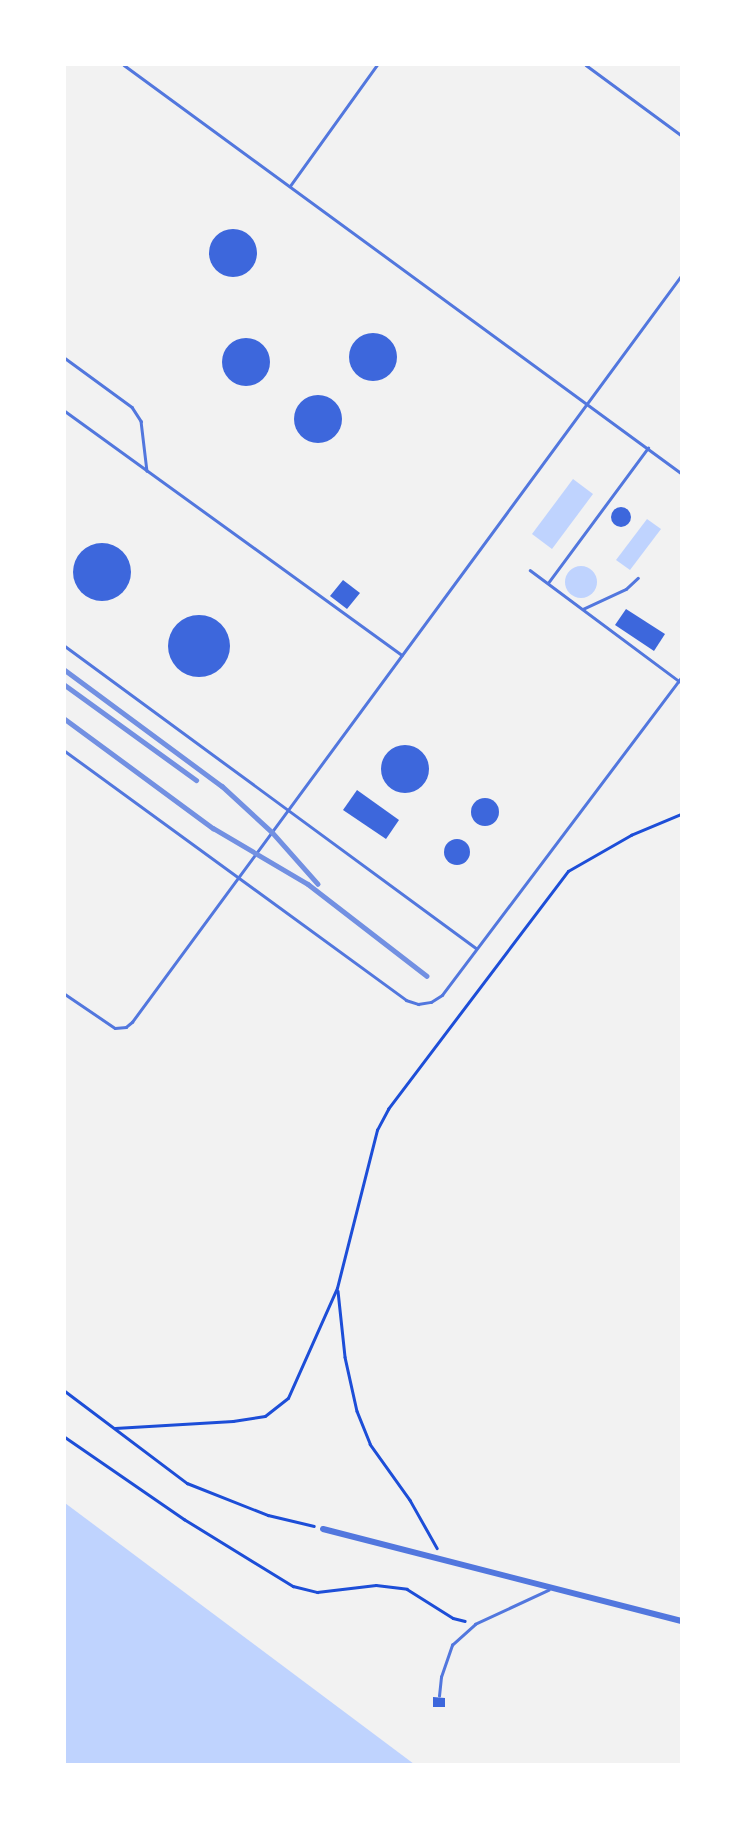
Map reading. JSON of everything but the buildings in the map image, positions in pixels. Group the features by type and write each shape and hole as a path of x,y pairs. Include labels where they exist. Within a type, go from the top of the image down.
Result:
{"street":[{"path":"323,1529 681,1621"}],"lane":[{"path":"124,65 681,472"},
{"path":"290,186 377,65"},
{"path":"586,65 681,135"},
{"path":"65,994 107,1025 115,1028 126,1027 239,878 681,276"},
{"path":"65,358 132,407 141,421 146,471"},
{"path":"65,411 402,655"},
{"path":"548,583 648,448"},
{"path":"65,751 406,1000 418,1004 431,1002 442,995 680,680 530,570"},
{"path":"583,609 626,589 638,578"},
{"path":"65,646 476,948"},
{"path":"439,1696 441,1677 452,1645 475,1624 551,1588"}],"path":[{"path":"115,1428 233,1421 265,1416 288,1398 337,1288 377,1130 388,1108 568,872 631,835 681,814"},
{"path":"337,1288 345,1357 357,1411 370,1444 410,1500 444,1559"},
{"path":"65,1391 187,1483 268,1515 323,1529"},
{"path":"65,1437 184,1519 293,1586 317,1592 376,1585 407,1589 453,1618 475,1624"}],"water":[{"path":"573,479 593,494 552,549 532,534"},
{"path":"647,519 661,529 630,570 616,560"},
{"path":"581,566 592,571 597,582 592,593 581,598 570,593 565,582 570,571"},
{"path":"65,1503 414,1764 65,1764"}],"railway":[{"path":"65,670 222,786 272,832 318,884"},
{"path":"65,685 196,780"},
{"path":"65,719 213,828 308,884 427,976"}]}
